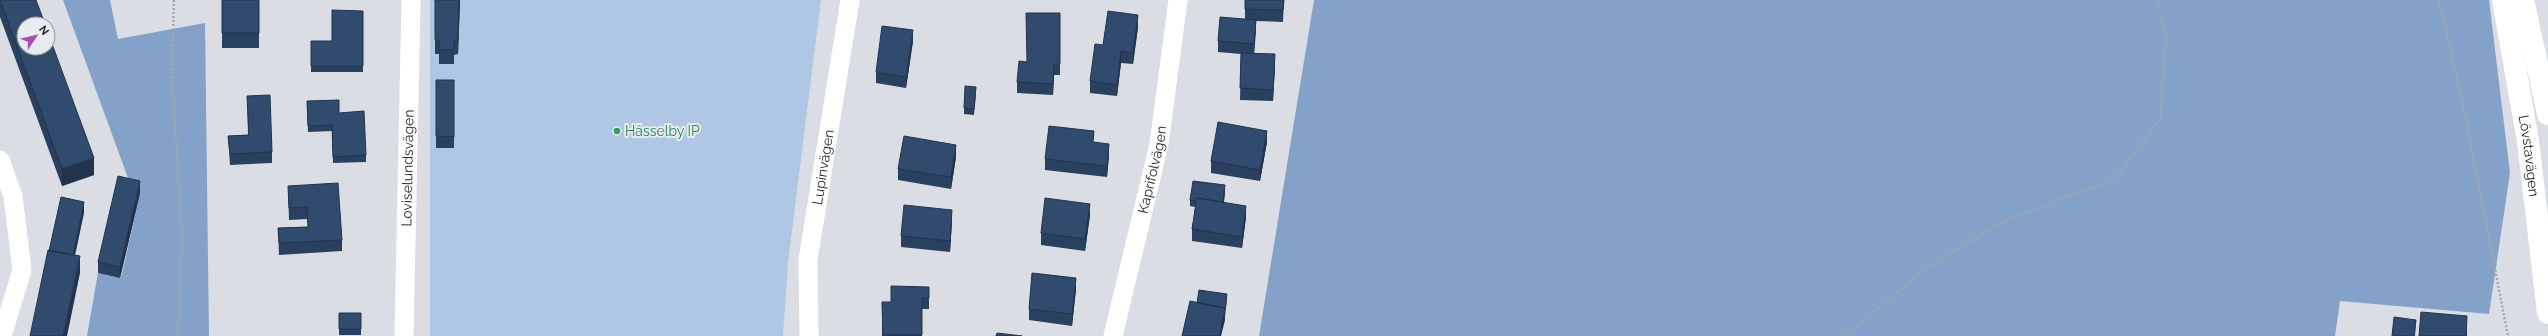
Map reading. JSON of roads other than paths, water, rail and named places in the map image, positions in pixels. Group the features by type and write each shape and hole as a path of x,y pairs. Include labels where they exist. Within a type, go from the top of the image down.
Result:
{"street":[{"name":"Loviselundsvägen","path":"404,336 411,0"},
{"name":"Lupinvägen","path":"809,336 808,260 850,0"},
{"name":"Kaprifolvägen","path":"1113,336 1159,144 1178,0"},
{"name":"Lövstavägen","path":"2503,0 2528,141 2548,312"},
{"name":"Lövstavägen","path":"2523,0 2548,114"},
{"path":"0,160 13,196 22,270 2,336"}],"place":[{"name":"Hässelby IP","path":"617,131"}]}
